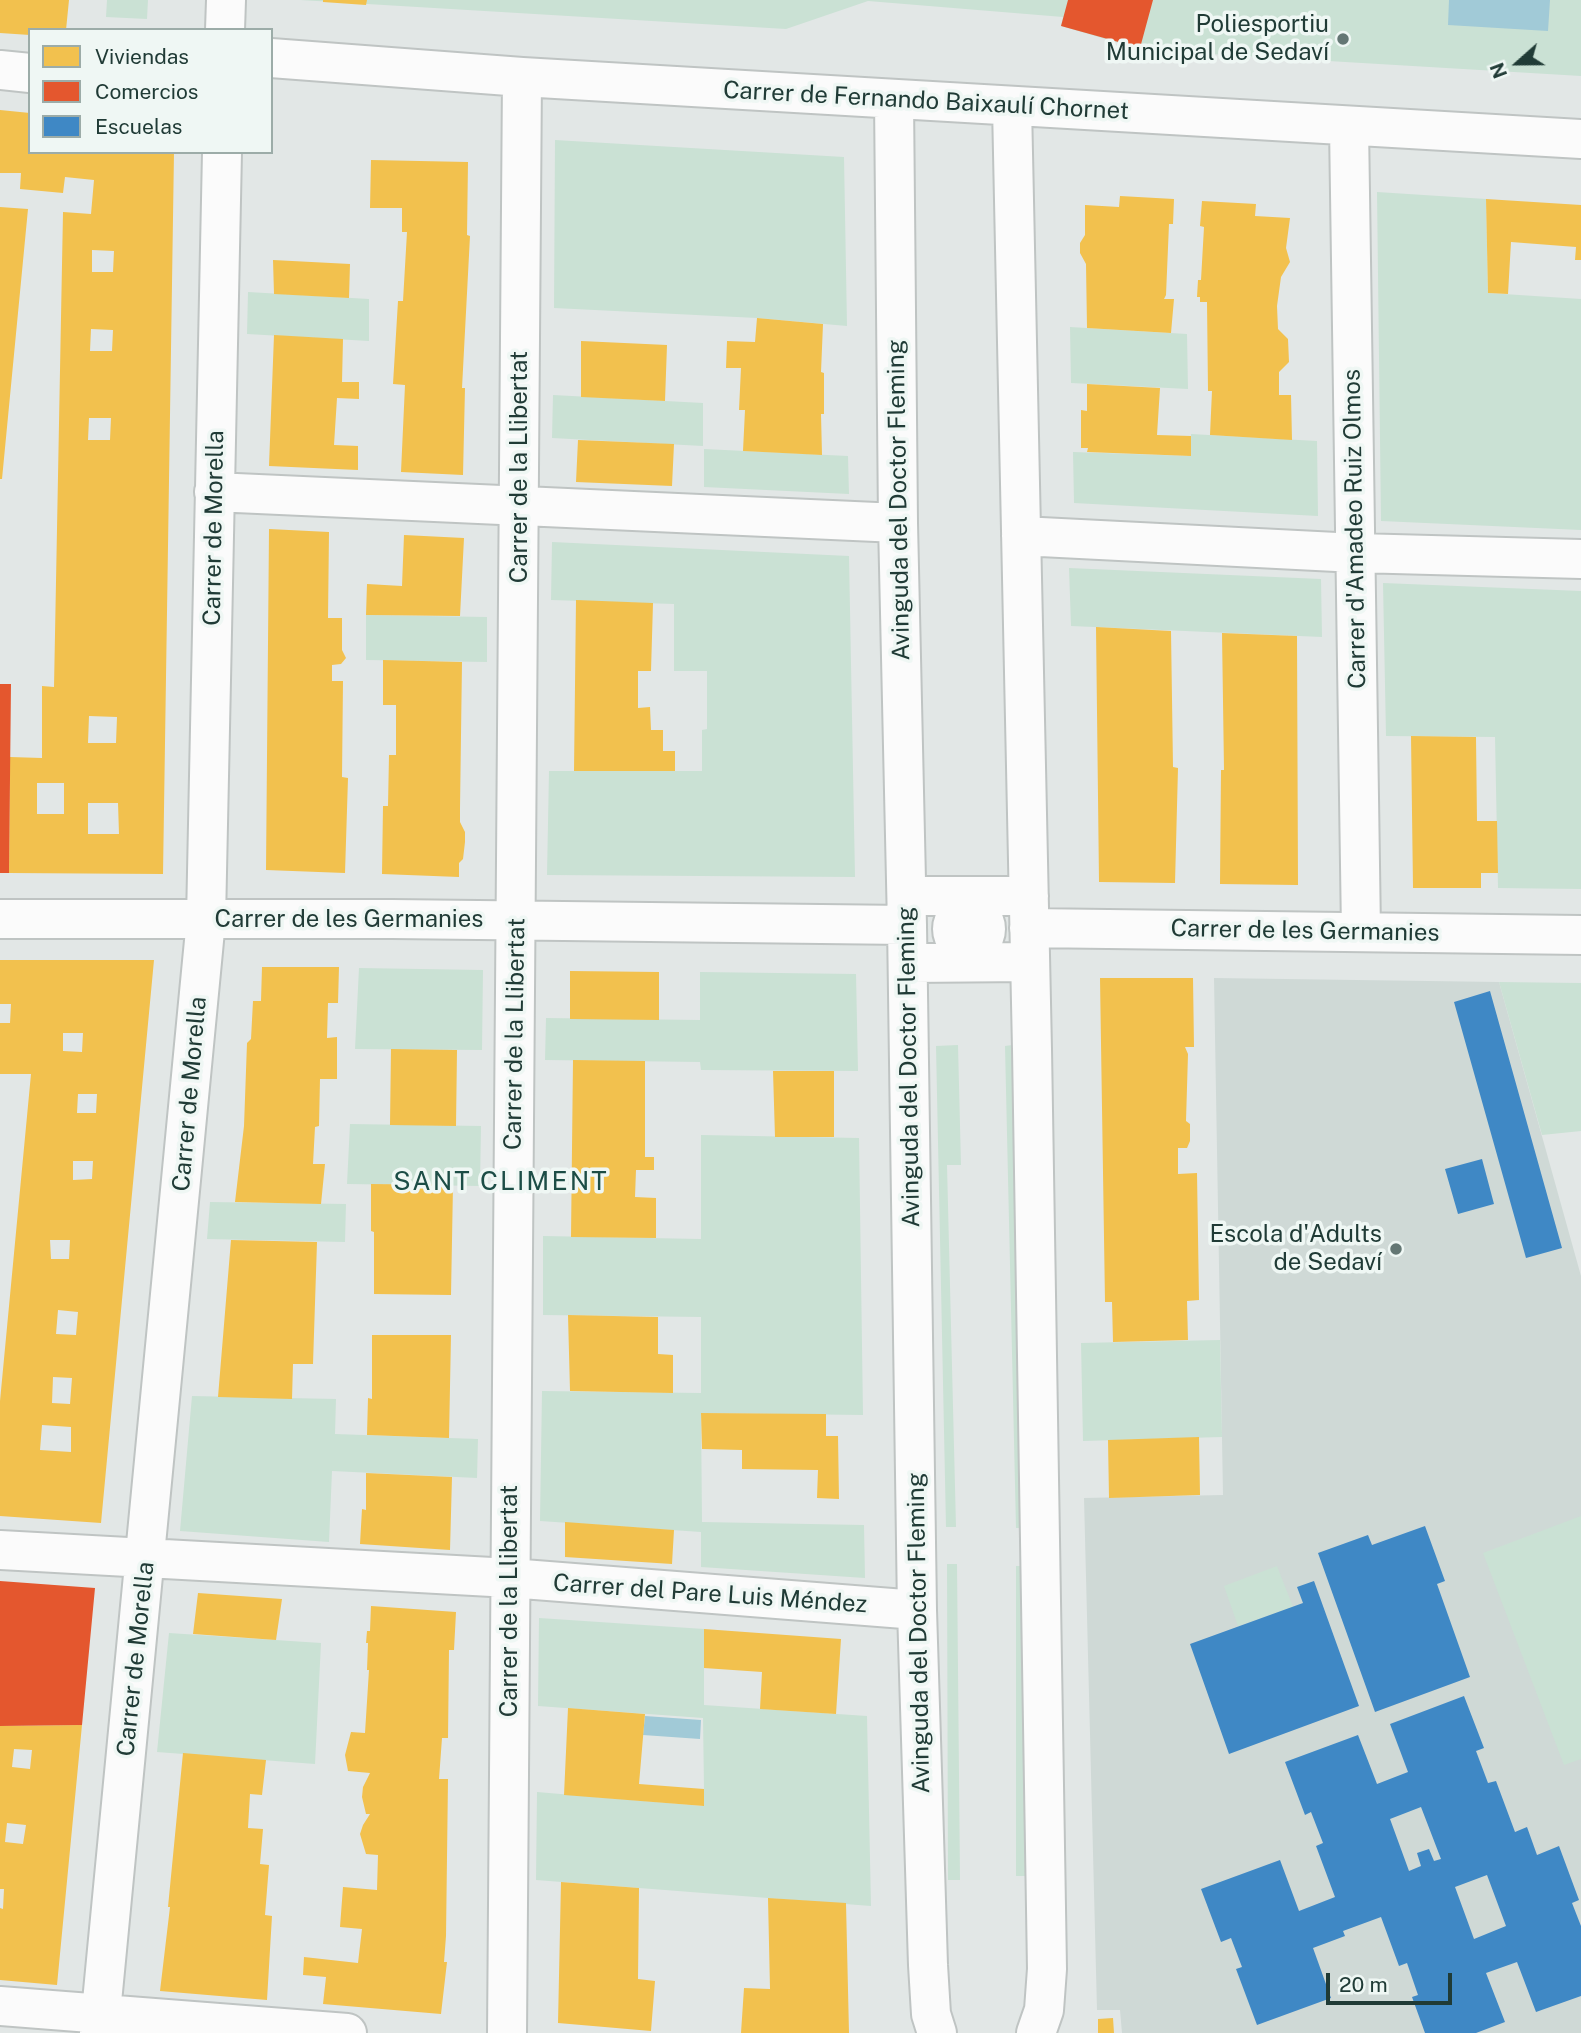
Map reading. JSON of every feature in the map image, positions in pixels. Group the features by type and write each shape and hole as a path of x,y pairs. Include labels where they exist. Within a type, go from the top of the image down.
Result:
{"street":[{"path":"225,28 226,0"},
{"name":"Carrer de Fernando Baixaulí Chornet","path":"273,58 522,77 1581,139"},
{"path":"0,70 28,73"},
{"name":"Carrer de la Llibertat","path":"507,2033 522,77"},
{"name":"Avinguda del Doctor Fleming","path":"894,99 898,523 918,1609 928,1965 931,2014 937,2033"},
{"path":"1012,106 1047,1969 1044,2010 1036,2033"},
{"name":"Carrer d'Amadeo Ruiz Olmos","path":"1349,126 1362,931"},
{"name":"Carrer de Morella","path":"100,2023 206,920 222,154"},
{"path":"214,492 898,523"},
{"path":"1021,536 1356,553 1581,559"},
{"name":"Carrer de les Germanies","path":"0,919 516,919 907,911 1029,928 1581,935"},
{"name":"Carrer de les Germanies","path":"908,963 1029,928"},
{"name":"Carrer del Pare Luis Méndez","path":"0,1550 510,1578 918,1609"},
{"path":"0,2006 100,2023 347,2033"}],"shaded area":[{"path":"1214,978 1499,982 1581,1276 1581,2033 1122,2033 1120,2010 1097,2010 1084,1498 1223,1495"}],"green space":[{"path":"107,0 148,0 147,19 106,17"},
{"name":"Poliesportiu Municipal de Sedaví","path":"300,0 1581,0 1581,76 1143,50 1061,26 1063,17 868,1 786,29"},
{"path":"555,140 844,157 847,326 757,318 554,308"},
{"path":"1377,192 1486,199 1488,293 1581,299 1581,530 1381,521"},
{"path":"248,292 369,299 369,341 247,334"},
{"path":"1070,327 1187,334 1188,389 1071,383"},
{"path":"553,395 703,403 703,446 552,438"},
{"path":"1191,434 1317,441 1318,516 1074,503 1073,452 1191,456"},
{"path":"704,449 848,456 849,494 704,487"},
{"path":"552,542 849,556 855,877 547,875 549,771 702,771 702,730 707,729 707,671 674,671 674,604 551,600"},
{"path":"1069,568 1321,579 1322,637 1071,626"},
{"path":"1383,583 1581,591 1581,889 1498,888 1495,737 1386,736"},
{"path":"366,615 487,617 487,662 366,660"},
{"path":"359,968 483,970 482,1050 355,1049"},
{"path":"700,972 856,974 858,1071 701,1070 700,1062 545,1060 546,1018 700,1020"},
{"path":"1499,982 1581,983 1581,1131 1542,1135"},
{"path":"958,1045 961,1165 947,1165 956,1527 946,1527 936,1046"},
{"path":"1012,1045 1024,1528 1016,1528 1005,1046"},
{"path":"350,1124 481,1126 480,1186 347,1184"},
{"path":"701,1135 859,1138 863,1415 701,1413 702,1522 864,1525 865,1578 701,1567 701,1532 540,1521 542,1391 701,1393 701,1317 543,1315 543,1236 701,1239"},
{"path":"210,1202 346,1204 345,1242 207,1239"},
{"path":"1220,1340 1222,1437 1083,1441 1081,1343"},
{"path":"192,1396 336,1399 335,1434 478,1439 477,1478 332,1471 329,1542 180,1531"},
{"path":"1581,1516 1581,1759 1564,1765 1483,1553"},
{"path":"947,1564 957,1564 960,1880 948,1880"},
{"path":"1016,1566 1024,1566 1025,1876 1016,1876"},
{"path":"1277,1566 1293,1607 1238,1626 1224,1586"},
{"path":"539,1618 704,1629 704,1705 867,1716 871,1906 536,1880 537,1792 703,1806 704,1789 703,1718 538,1706"},
{"path":"169,1633 321,1643 315,1764 157,1752"}],"water":[{"path":"1449,0 1550,0 1548,31 1448,25"},
{"path":"645,1716 701,1720 700,1739 643,1735"}],"building: Viviendas":[{"path":"0,0 69,0 66,28 28,28 28,35 0,33"},
{"path":"323,0 367,0 366,5"},
{"path":"0,110 28,113 28,154 174,154 163,874 9,873 10,757 42,758 42,686 54,687 63,212 91,214 94,180 65,177 63,193 20,189 21,173 0,173","holes":["92,250 114,251 113,272 92,272","91,329 113,330 112,351 90,351","89,418 111,418 110,440 88,440","89,716 117,717 116,743 88,743","37,783 64,783 64,814 37,814","88,803 118,803 119,834 88,834"]},
{"path":"371,160 468,162 467,235 470,236 462,388 465,388 463,475 401,472 405,385 393,384 398,301 403,301 407,232 402,232 402,208 370,208"},
{"path":"1120,196 1174,199 1173,224 1169,224 1164,299 1174,299 1171,333 1087,328 1086,264 1080,253 1080,243 1085,235 1085,205 1119,207"},
{"path":"1486,199 1581,205 1581,260 1575,260 1576,247 1511,242 1508,294 1488,293"},
{"path":"1202,201 1256,204 1255,216 1290,218 1286,248 1290,262 1281,277 1277,306 1278,329 1288,339 1289,362 1279,372 1279,395 1291,395 1292,440 1210,435 1212,391 1208,391 1207,302 1200,302 1200,297 1197,297 1198,280 1201,280 1204,227 1200,226"},
{"path":"0,207 28,209 2,479 0,479"},
{"path":"273,260 350,264 349,298 274,294"},
{"path":"757,318 823,324 822,455 743,451 745,410 739,410 741,368 726,368 727,341 755,342"},
{"path":"274,335 343,339 342,382 359,382 359,399 337,398 334,445 358,446 358,470 269,466"},
{"path":"581,341 667,345 665,401 581,397"},
{"path":"1087,384 1160,388 1157,435 1191,436 1191,456 1087,452 1088,448 1081,448 1081,410 1087,411"},
{"path":"578,440 674,444 672,486 576,482"},
{"path":"269,529 329,532 328,618 342,618 342,650 346,658 341,664 332,665 332,681 343,681 342,777 348,778 345,873 266,870"},
{"path":"404,535 464,538 460,616 366,615 367,584 402,586"},
{"path":"576,600 653,603 651,671 638,671 638,708 650,707 651,730 663,730 663,751 675,751 675,771 574,771"},
{"path":"1096,627 1171,631 1173,767 1178,768 1175,883 1099,882"},
{"path":"1222,633 1297,636 1298,885 1220,884 1221,770 1224,770"},
{"path":"383,660 462,662 460,822 465,832 465,842 463,859 459,863 459,877 382,874 383,806 388,806 389,755 396,755 396,705 383,705"},
{"path":"1411,736 1476,737 1477,821 1497,821 1498,873 1481,873 1481,888 1413,888"},
{"path":"0,960 154,960 101,1523 0,1516 0,1401 31,1074 0,1074 0,1023 10,1023 11,1004 0,1004","holes":["63,1033 83,1033 82,1052 63,1051","78,1094 97,1094 96,1113 77,1113","73,1161 93,1161 92,1179 73,1180","50,1240 70,1240 69,1259 51,1259","58,1310 78,1312 76,1335 56,1334","53,1377 72,1378 70,1404 52,1403","42,1425 71,1427 71,1452 40,1450"]},
{"path":"262,967 339,967 338,1003 328,1003 327,1038 337,1037 337,1079 320,1079 319,1126 315,1127 313,1164 325,1164 321,1204 235,1202 244,1126 247,1043 251,1039 253,1001 261,1001"},
{"path":"570,971 659,972 659,1020 570,1019"},
{"path":"1100,978 1193,978 1194,1047 1185,1047 1188,1054 1186,1121 1190,1124 1190,1141 1187,1148 1178,1148 1178,1174 1197,1173 1199,1300 1187,1301 1188,1340 1113,1342 1112,1302 1105,1302"},
{"path":"391,1049 457,1050 456,1126 390,1125"},
{"path":"573,1060 645,1061 645,1157 654,1157 654,1170 636,1170 635,1197 656,1198 656,1238 571,1237"},
{"path":"773,1071 834,1071 834,1137 775,1137"},
{"path":"371,1184 453,1185 451,1295 374,1294"},
{"path":"231,1240 317,1242 313,1364 293,1364 292,1399 218,1397"},
{"path":"568,1315 658,1317 658,1354 673,1355 673,1393 570,1391"},
{"path":"372,1335 451,1335 449,1438 367,1435 368,1398 372,1399"},
{"path":"701,1413 826,1414 826,1436 838,1436 839,1499 817,1498 818,1470 742,1469 742,1450 702,1449"},
{"path":"1199,1437 1200,1495 1109,1498 1108,1440"},
{"path":"366,1473 452,1477 450,1550 360,1544 362,1509 366,1510"},
{"path":"565,1522 674,1530 672,1564 565,1557"},
{"path":"198,1593 282,1599 276,1640 193,1634"},
{"path":"371,1606 456,1612 454,1650 449,1650 448,1738 442,1738 439,1779 448,1779 444,1962 447,1962 441,2014 323,2004 326,1977 303,1975 304,1957 358,1963 362,1929 340,1927 343,1887 377,1890 378,1855 366,1854 360,1834 370,1814 366,1814 362,1797 363,1787 370,1773 348,1771 345,1755 351,1732 365,1733 369,1670 366,1643 367,1631 370,1631"},
{"path":"704,1629 841,1639 836,1714 760,1709 762,1672 704,1668"},
{"path":"568,1708 645,1714 639,1784 704,1789 704,1806 564,1795"},
{"path":"82,1725 57,1985 0,1980 0,1908 3,1909 4,1889 0,1889 0,1726","holes":["14,1749 32,1750 30,1769 12,1767","7,1823 26,1825 23,1844 5,1842"]},
{"path":"183,1753 266,1760 262,1795 250,1794 248,1828 263,1829 260,1864 269,1865 265,1915 272,1916 267,2000 160,1991"},
{"path":"561,1882 639,1888 638,1979 655,1981 651,2031 558,2023"},
{"path":"768,1898 846,1903 849,2033 741,2033 744,1988 770,1989"},
{"path":"1113,2018 1114,2033 1098,2033 1098,2019"}],"building: Comercios":[{"path":"1068,0 1153,0 1140,48 1061,26"},
{"path":"0,684 11,684 9,873 0,873"},
{"path":"0,1581 95,1588 82,1725 0,1726"}],"building: Escuelas":[{"path":"1490,991 1562,1248 1526,1258 1454,1002"},
{"path":"1482,1159 1494,1204 1458,1214 1445,1169"},
{"path":"1425,1526 1445,1581 1437,1584 1470,1677 1375,1712 1318,1553 1368,1535 1372,1545"},
{"path":"1314,1581 1359,1706 1229,1754 1190,1644 1303,1603 1297,1587"},
{"path":"1464,1696 1484,1748 1476,1751 1488,1783 1496,1781 1515,1832 1527,1827 1537,1855 1559,1846 1579,1900 1572,1903 1581,1926 1581,1996 1536,2012 1517,1962 1486,1973 1505,2022 1476,2033 1425,2033 1412,1997 1418,1995 1407,1963 1399,1966 1381,1917 1343,1931 1345,1936 1313,1948 1331,1998 1257,2025 1236,1969 1242,1967 1231,1938 1221,1942 1201,1889 1280,1860 1299,1911 1335,1897 1316,1846 1323,1843 1311,1812 1305,1815 1285,1762 1358,1735 1377,1784 1408,1772 1390,1724","holes":["1421,1807 1441,1859 1434,1861 1429,1849 1417,1853 1421,1866 1409,1871 1390,1819","1487,1875 1506,1926 1474,1939 1455,1887"]}],"place":[{"name":"Poliesportiu Municipal de Sedaví","path":"1343,39"},
{"name":"Escola d'Adults de Sedaví","path":"1396,1249"}],"district":[{"name":"SANT CLIMENT","path":"501,1182"}]}
